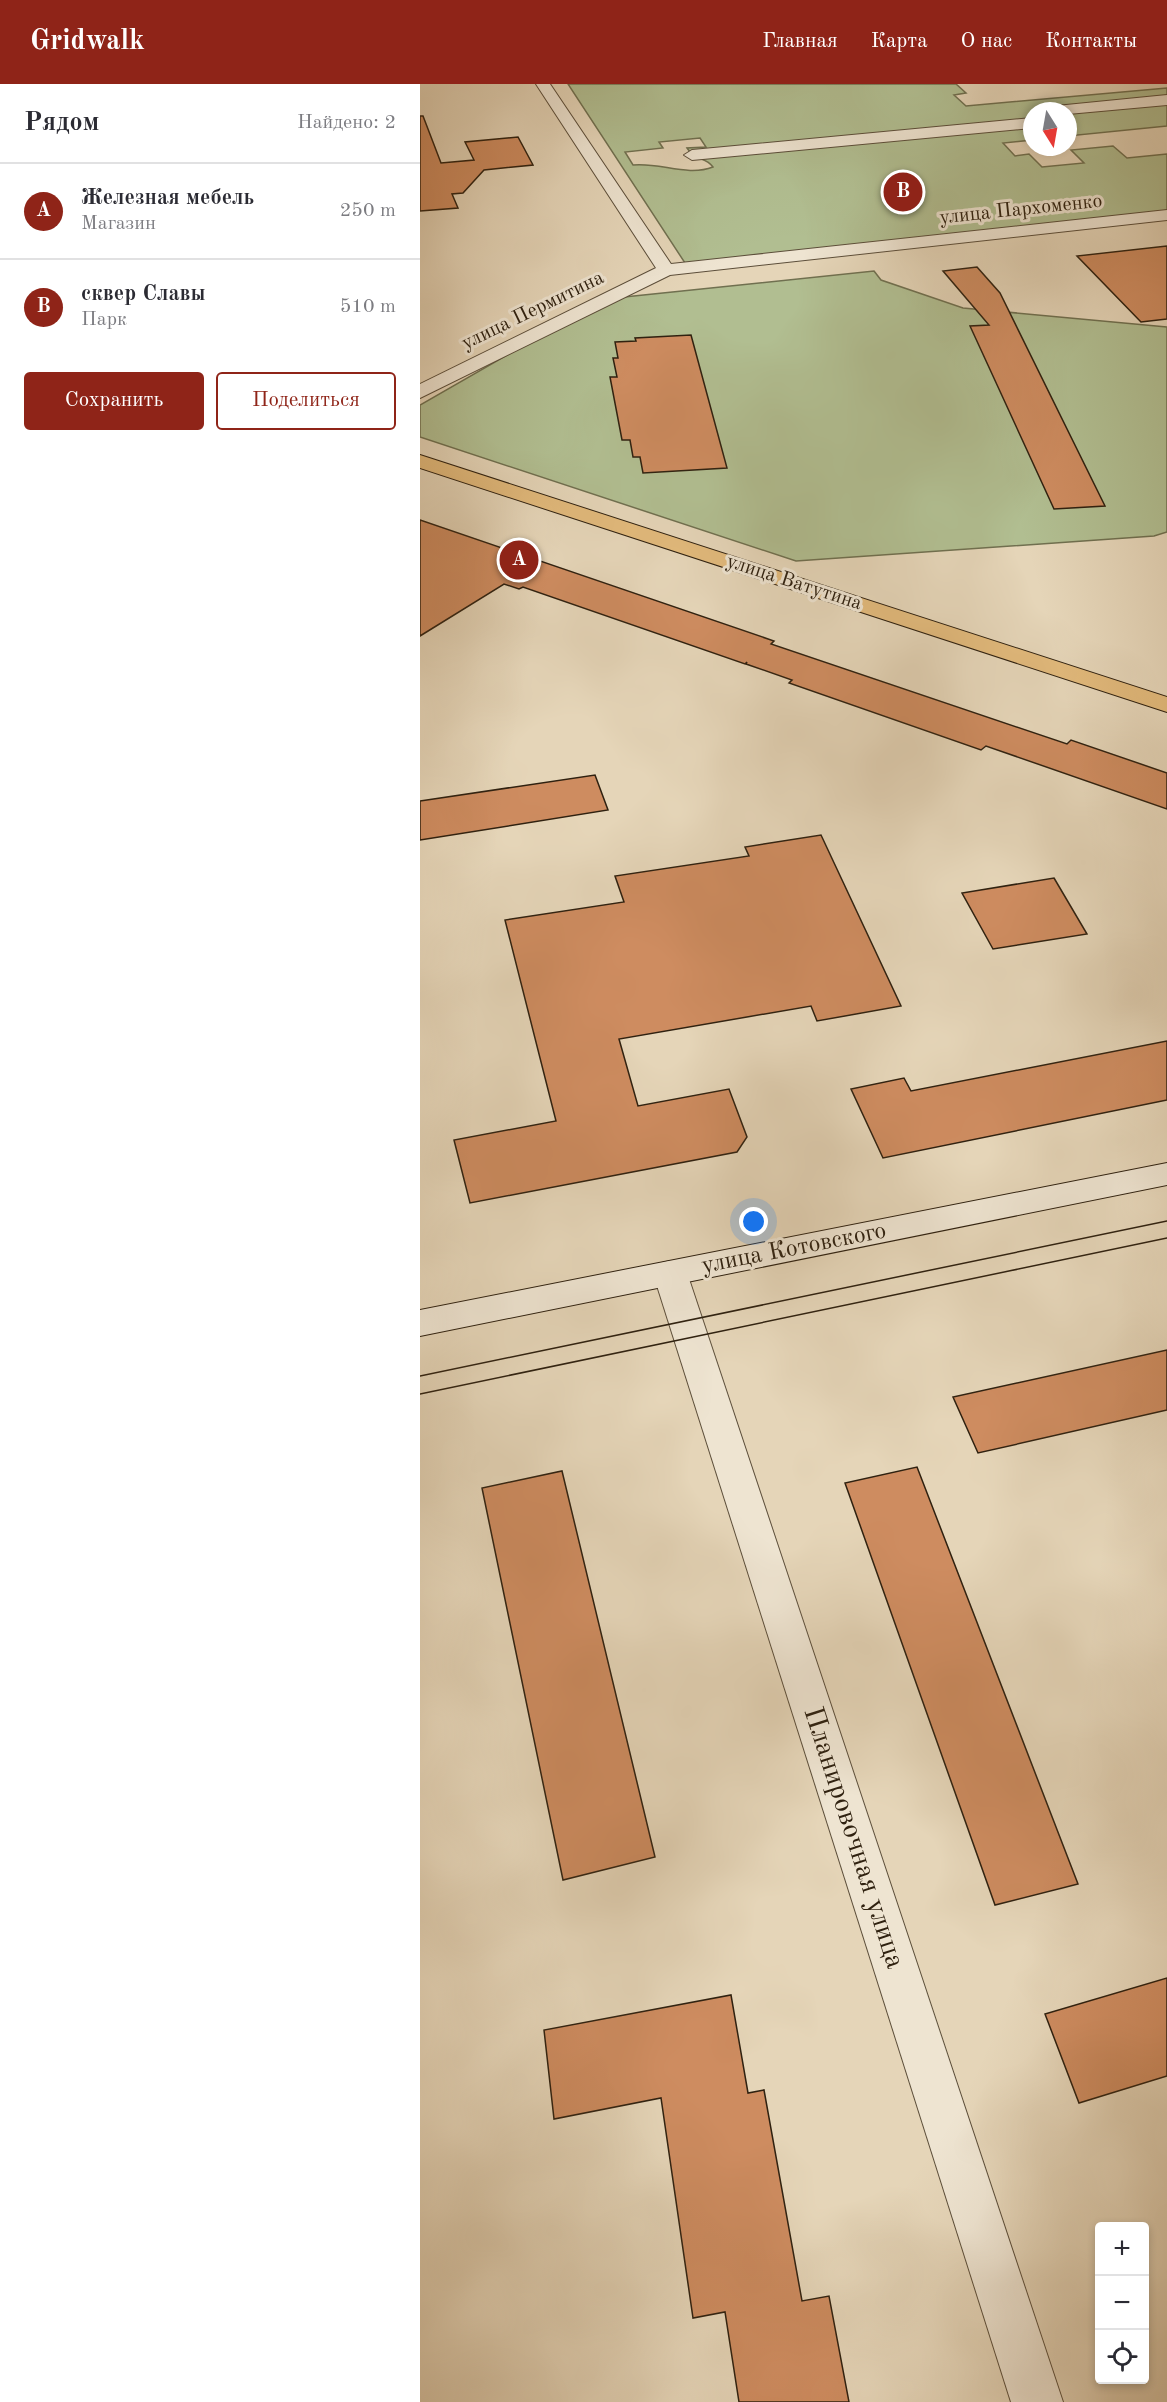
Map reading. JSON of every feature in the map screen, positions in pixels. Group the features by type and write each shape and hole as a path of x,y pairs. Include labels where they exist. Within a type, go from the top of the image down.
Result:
{"main road":[{"name":"улица Ватутина","path":"420,461 1167,705"}],"street":[{"path":"543,84 666,270"},
{"path":"1077,109 1167,100"},
{"path":"1077,118 1167,110"},
{"path":"1023,114 695,150 1023,124"},
{"name":"улица Пархоменко","path":"666,270 1167,215"},
{"name":"улица Пермитина","path":"420,392 666,270"},
{"name":"улица Котовского","path":"420,1323 1167,1174"},
{"name":"Планировочная улица","path":"670,1274 1037,2402"}],"green space":[{"path":"568,84 956,84 966,93 954,95 966,106 1167,88 1167,126 1077,135 1077,102 1023,102 1023,141 1003,143 1015,156 1031,156 1042,167 1084,163 1077,156 1077,149 1113,146 1127,158 1167,154 1167,211 685,263","holes":["700,138 706,147 687,148 713,167 703,170 683,170 653,165 633,165 625,152 663,148 659,142"]},
{"path":"874,271 881,280 963,308 1167,327 1167,532 1154,536 796,561 420,437 420,405 605,299"}],"building":[{"path":"420,116 423,116 441,163 474,160 465,142 518,137 533,165 484,170 463,193 452,194 458,208 420,211"},
{"path":"1167,246 1167,319 1141,322 1077,256"},
{"path":"977,267 1000,293 1105,506 1054,509 970,326 989,325 943,271"},
{"path":"691,335 727,468 643,473 640,457 633,457 630,440 622,440 610,377 617,377 613,358 618,358 615,342 636,341 635,338"},
{"path":"420,520 774,641 771,644 1067,744 1071,740 1167,773 1167,809 986,746 981,750 789,683 792,680 746,664 747,662 745,664 523,587 519,589 504,584 420,636"},
{"path":"595,775 608,810 420,840 420,801"},
{"path":"821,835 901,1006 817,1021 811,1006 619,1039 638,1106 729,1089 747,1137 737,1152 470,1203 454,1140 556,1121 505,920 624,902 615,876 749,856 745,847"},
{"path":"1054,878 1087,934 993,949 962,893"},
{"path":"1167,1041 1167,1100 883,1158 851,1089 904,1078 911,1091"},
{"path":"1167,1350 1167,1410 978,1453 953,1397"},
{"path":"917,1467 1078,1884 995,1905 845,1483"},
{"path":"562,1471 655,1857 563,1880 482,1488"},
{"path":"1167,1978 1167,2076 1079,2103 1045,2014"},
{"path":"731,1995 748,2093 764,2090 802,2301 829,2296 849,2402 739,2402 725,2312 693,2318 661,2098 554,2119 544,2030"}],"tram line":[{"path":"420,1376 1167,1221"},
{"path":"420,1394 1167,1238"}],"place":[{"name":"сквер Славы","path":"903,192"},
{"name":"Железная мебель","path":"519,560"}]}
